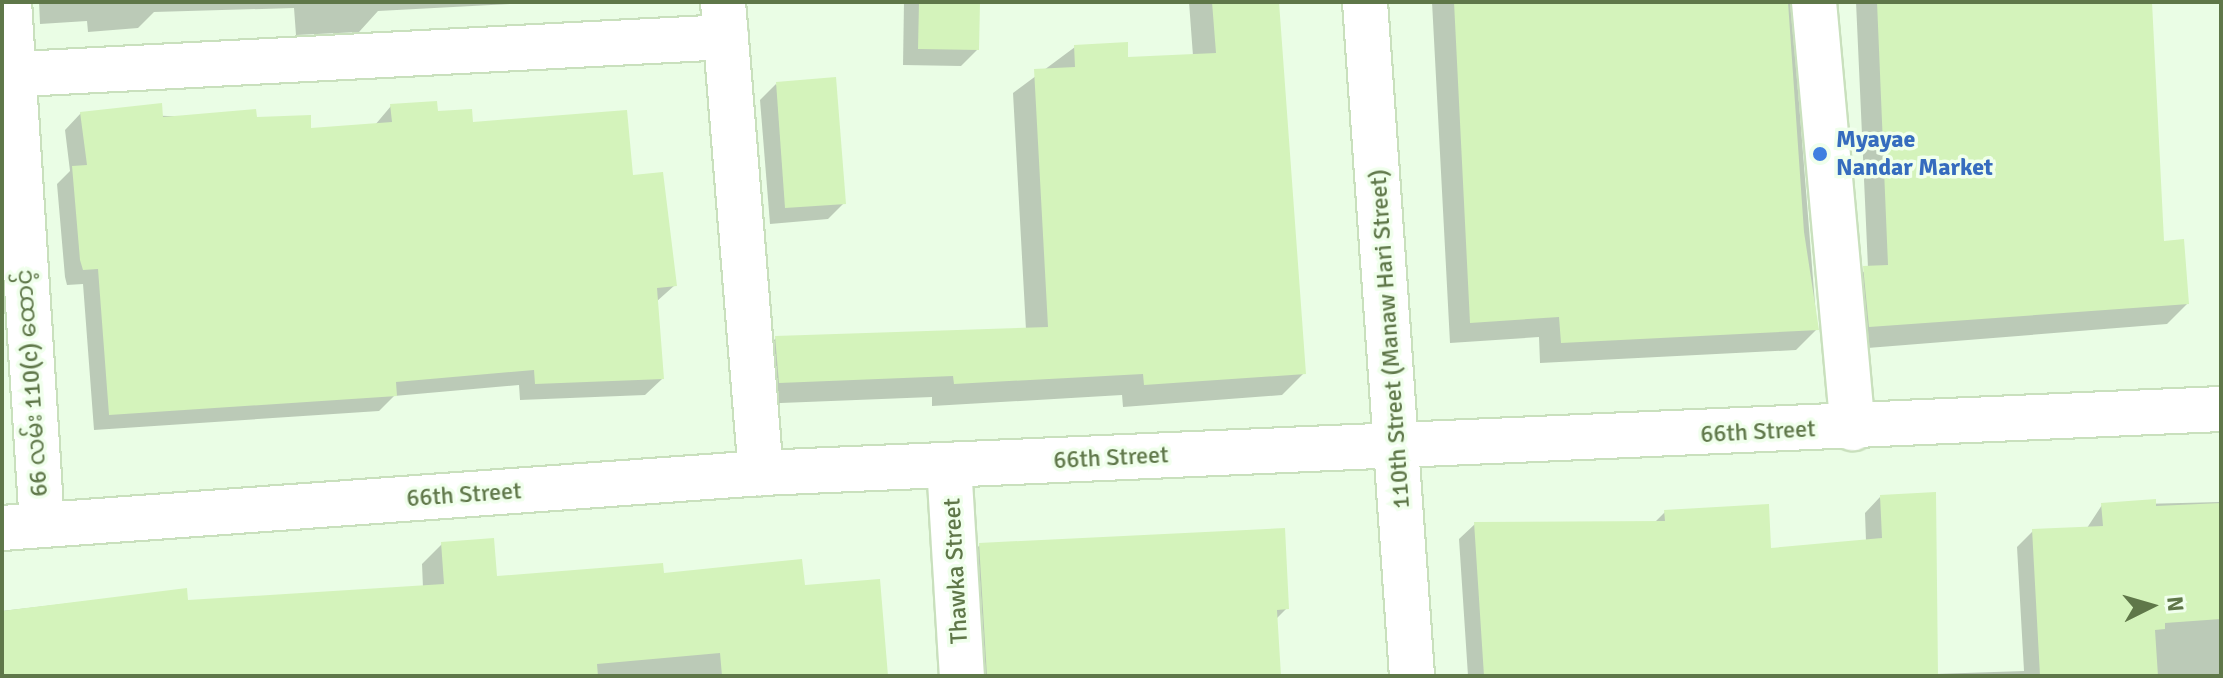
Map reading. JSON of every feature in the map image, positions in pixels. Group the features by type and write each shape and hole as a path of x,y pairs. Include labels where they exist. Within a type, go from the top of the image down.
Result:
{"street":[{"name":"66 လမ်း 110(c) ထောင့်","path":"9,2 7,74 22,527"},
{"name":"110th Street (Manaw Hari Street)","path":"1365,2 1412,676"},
{"path":"1814,2 1853,428"},
{"path":"7,74 724,20 761,473"},
{"name":"66th Street","path":"22,527 761,473 1853,428 2221,409"},
{"name":"Thawka Street","path":"949,465 962,676"}],"building":[{"path":"919,2 980,2 979,50 918,49"},
{"path":"1212,2 1279,2 1306,374 1144,385 1143,374 954,384 953,376 779,383 775,336 1048,327 1034,69 1075,67 1074,45 1128,42 1128,57 1216,53"},
{"path":"1454,2 1788,2 1804,232 1819,330 1561,343 1559,317 1470,323"},
{"path":"1877,2 2152,2 2164,241 2184,239 2189,304 1869,327 1863,266 1888,265"},
{"path":"836,77 846,204 785,208 776,82"},
{"path":"437,101 438,111 472,109 473,122 627,110 633,175 663,172 677,286 657,288 664,379 535,384 534,370 396,382 397,396 109,415 98,269 83,270 80,260 72,166 87,165 80,112 162,103 163,117 256,109 257,117 311,115 311,128 392,122 390,104"},
{"path":"1936,492 1938,676 1484,676 1474,522 1665,521 1664,510 1769,504 1771,548 1882,538 1880,495"},
{"path":"2156,499 2156,506 2221,503 2221,619 2165,623 2165,629 2155,630 2158,676 2040,676 2032,529 2103,526 2101,503"},
{"path":"1285,528 1289,609 1277,610 1281,676 987,676 979,543"},
{"path":"494,538 497,576 663,563 664,573 802,559 805,585 880,579 888,676 722,676 720,653 597,664 598,676 2,676 2,611 187,588 188,600 444,584 441,542"}],"place":[{"name":"Myayae Nandar Market","path":"1820,154"}]}
